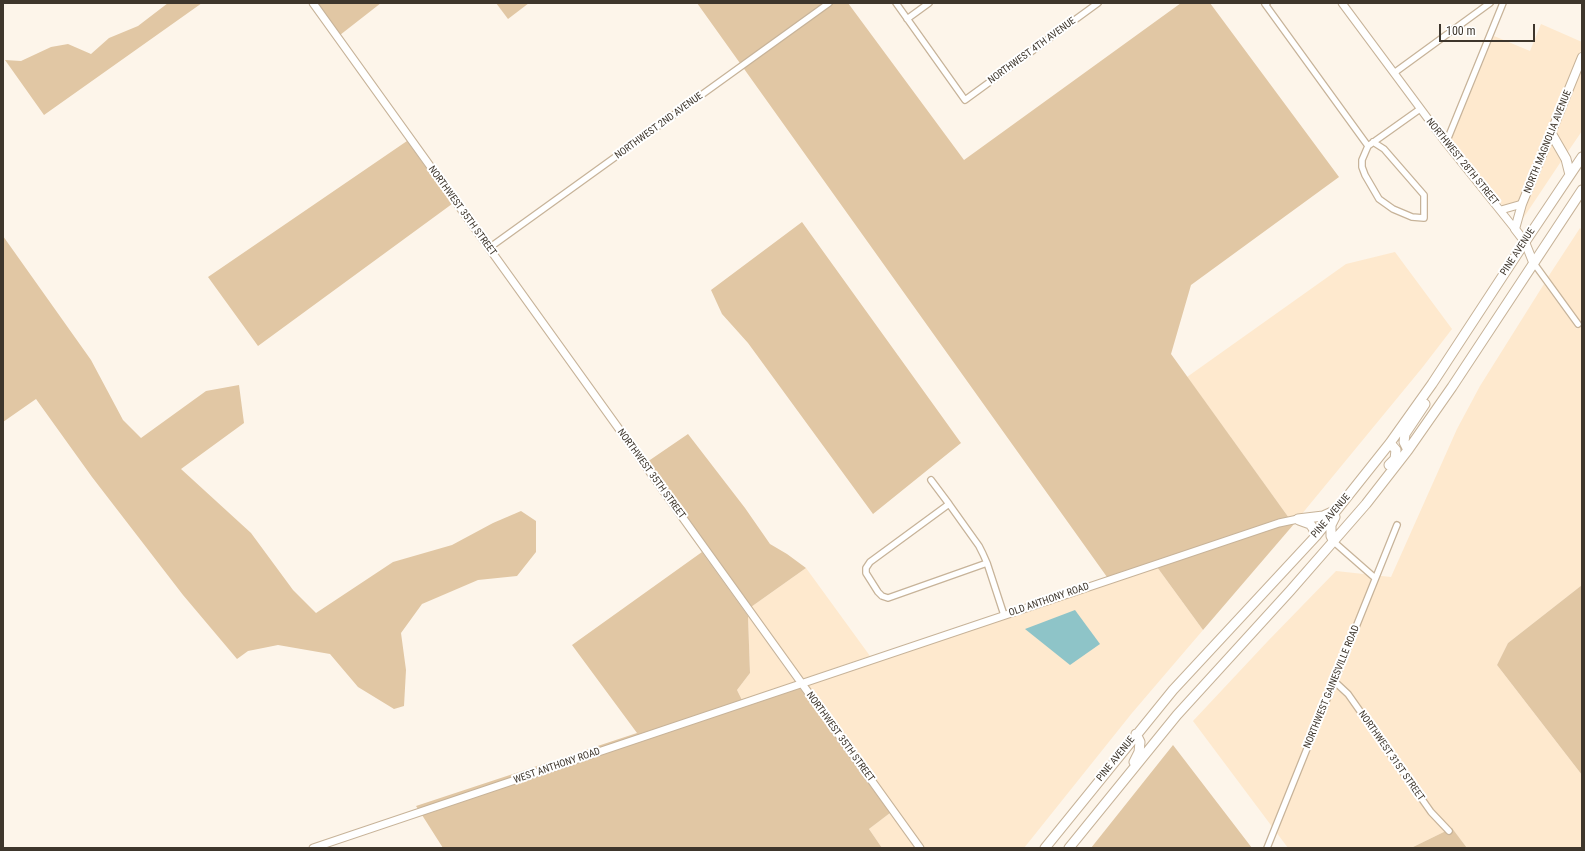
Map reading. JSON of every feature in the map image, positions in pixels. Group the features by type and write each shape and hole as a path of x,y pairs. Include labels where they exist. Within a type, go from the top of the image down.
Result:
{"highway":[{"path":"1551,133 1566,159 1570,175"},
{"name":"PINE AVENUE","path":"1045,848 1136,734 1210,649 1316,536 1390,443 1451,356 1582,157"},
{"name":"PINE AVENUE","path":"1069,848 1176,714 1334,542 1366,504 1408,450 1452,387 1533,262 1582,190"},
{"path":"1408,450 1404,442 1405,434 1448,372 1451,356"},
{"path":"1366,504 1364,499 1367,492 1395,459 1396,450 1390,443"},
{"path":"1298,519 1323,516 1339,508"},
{"path":"1334,542 1331,536 1332,525 1339,508"},
{"path":"1298,519 1310,524 1316,536"},
{"path":"1127,775 1139,752 1140,742 1136,734"}],"main road":[{"name":"NORTH MAGNOLIA AVENUE","path":"1515,228 1522,204 1582,57"},
{"name":"NORTHWEST 28TH STREET","path":"1515,228 1525,242 1533,262"}],"street":[{"name":"NORTHWEST 35TH STREET","path":"313,3 920,848"},
{"name":"NORTHWEST 2ND AVENUE","path":"489,248 829,3"},
{"path":"896,3 907,19 929,3"},
{"name":"NORTHWEST 4TH AVENUE","path":"907,19 966,100 1098,3"},
{"path":"1267,3 1265,4 1371,144 1384,149 1424,195 1424,218 1412,217 1393,209 1380,199 1364,175 1362,167 1362,160 1371,144 1420,109"},
{"name":"NORTHWEST 28TH STREET","path":"1343,3 1420,109 1515,228"},
{"path":"1394,73 1490,3"},
{"path":"1446,143 1503,3"},
{"name":"NORTH MAGNOLIA AVENUE","path":"1501,210 1522,204"},
{"name":"NORTHWEST 28TH STREET","path":"1533,262 1578,324"},
{"path":"931,480 979,546 987,563 1004,615"},
{"path":"949,504 870,562 866,568 867,578 882,596 888,598 987,563"},
{"name":"OLD ANTHONY ROAD","path":"801,683 1279,523 1298,519"},
{"name":"NORTHWEST GAINESVILLE ROAD","path":"1267,848 1397,526"},
{"path":"1334,542 1375,578"},
{"name":"NORTHWEST 31ST STREET","path":"1334,681 1348,694 1431,812 1449,831"},
{"name":"WEST ANTHONY ROAD","path":"313,848 801,683"}],"shaded area":[{"path":"168,3 202,3 44,115 5,60 21,61 51,47 68,44 91,54 109,38 138,26"},
{"path":"317,3 381,3 340,35"},
{"path":"496,3 529,3 508,19"},
{"path":"697,3 848,3 964,160 1181,3 1210,3 1339,177 1191,285 1171,354 1289,518 1278,520 1107,577"},
{"path":"1541,24 1582,42 1582,48 1519,202 1503,206 1450,142 1494,36 1530,51"},
{"path":"1582,66 1582,131 1567,153 1554,133"},
{"path":"407,141 452,204 258,346 208,277"},
{"path":"1551,141 1562,160 1520,223 1526,204"},
{"path":"802,222 961,443 873,514 748,343 722,314 711,290"},
{"path":"1580,228 1582,230 1582,324 1548,277"},
{"path":"3,236 91,360 123,420 141,438 206,391 239,385 244,423 181,469 251,533 293,590 316,613 393,562 452,545 493,523 521,511 536,521 536,552 517,576 478,580 422,604 401,633 406,670 404,706 394,709 358,687 330,654 278,645 248,651 237,659 183,595 92,477 36,399 3,422"},
{"path":"1395,252 1452,329 1422,368 1301,515 1289,518 1187,377 1346,264"},
{"path":"1544,284 1577,329 1582,325 1582,585 1508,643 1497,665 1582,775 1582,848 1467,848 1452,828 1411,848 1288,848 1193,721 1336,571 1391,577 1457,429 1480,386"},
{"path":"688,434 745,508 770,544 806,568 751,607 647,462"},
{"path":"1294,524 1203,630 1157,567 1279,526"},
{"path":"702,552 748,616 750,673 737,690 742,700 418,809 416,806 637,733 572,645"},
{"path":"1157,567 1203,630 1132,713 1024,848 924,848 807,685"},
{"path":"806,568 870,656 803,679 751,607"},
{"path":"1582,585 1582,775 1497,665 1508,643"},
{"path":"748,616 795,682 742,700 737,690 750,673"},
{"path":"799,687 890,813 869,829 882,848 443,848 422,815"},
{"path":"1173,745 1252,848 1091,848"},
{"path":"890,813 915,848 882,848 869,829"},
{"path":"1452,828 1467,848 1411,848"}],"water":[{"path":"1075,610 1100,644 1070,665 1025,629"}]}
